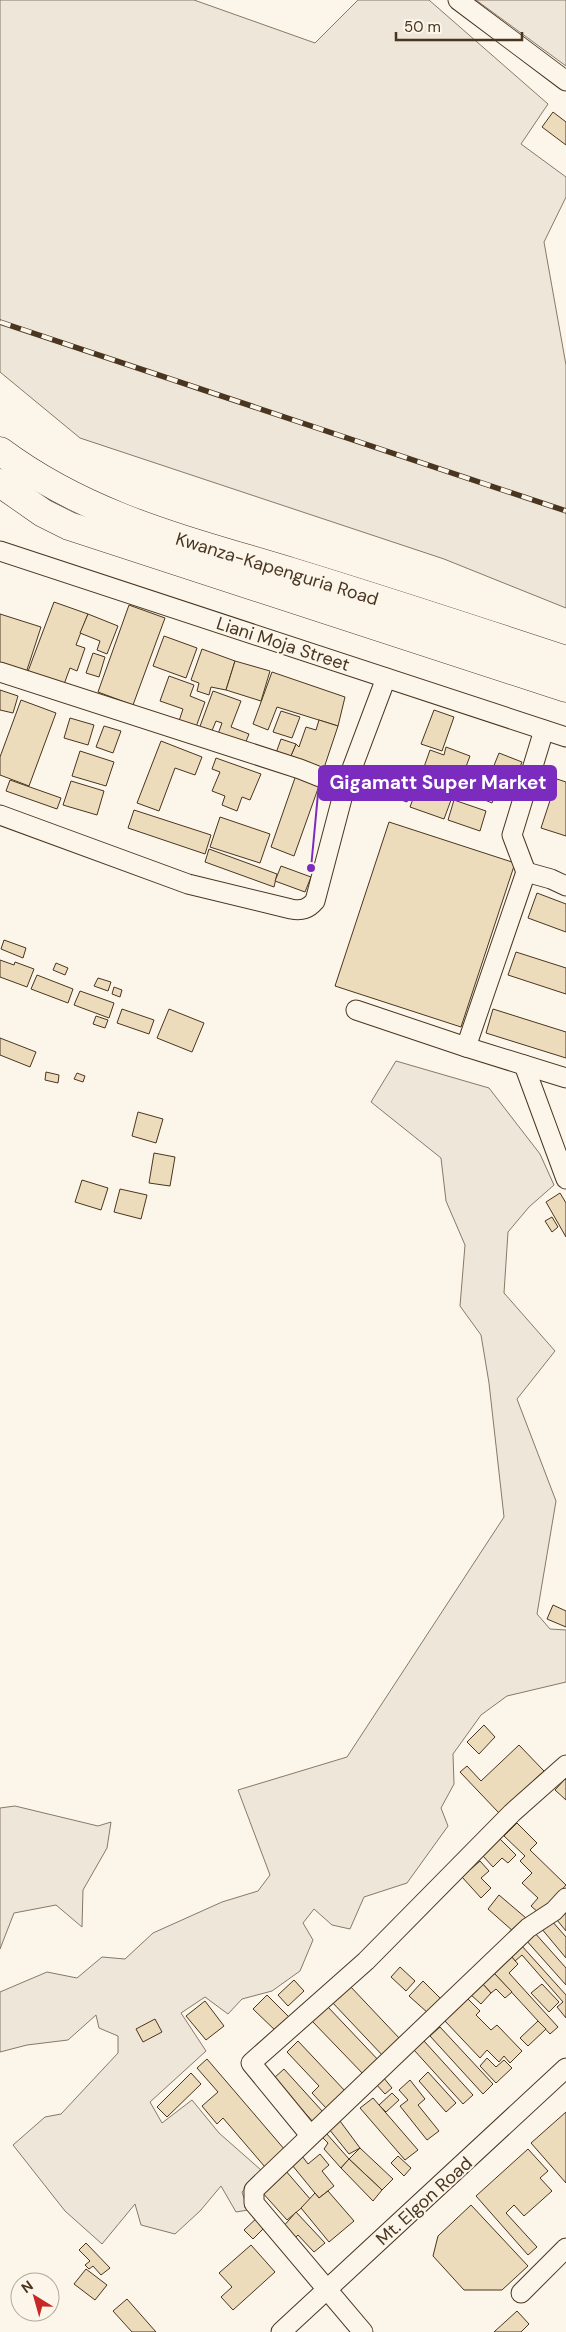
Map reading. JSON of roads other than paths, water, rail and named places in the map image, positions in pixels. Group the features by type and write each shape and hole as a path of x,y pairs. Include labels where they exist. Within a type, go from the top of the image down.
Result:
{"highway":[{"name":"Kwanza-Kapenguria Road","path":"0,451 62,492 100,510 155,531 347,589 566,660"},
{"name":"Kwanza-Kapenguria Road","path":"0,484 43,514 69,526 566,688"}],"street":[{"path":"458,0 566,81"},
{"name":"Liani Moja Street","path":"0,551 566,737"},
{"path":"0,672 300,769 345,787"},
{"path":"0,815 188,884 300,910 310,907 315,901 345,787 386,678"},
{"path":"466,1047 526,872 512,835 544,730"},
{"path":"526,872 551,879 566,886"},
{"path":"356,1010 566,1078"},
{"path":"524,1065 566,1179"},
{"path":"310,2135 251,2063 366,1961 512,1813 566,1765"},
{"path":"363,2332 254,2203 254,2190 528,1928 554,1911 566,1898"},
{"name":"Mt. Elgon Road","path":"280,2332 566,2068"},
{"path":"521,2293 566,2248"}],"railway":[{"path":"0,322 566,511"}],"place":[{"name":"Gigamatt Super Market","path":"311,868"}]}
